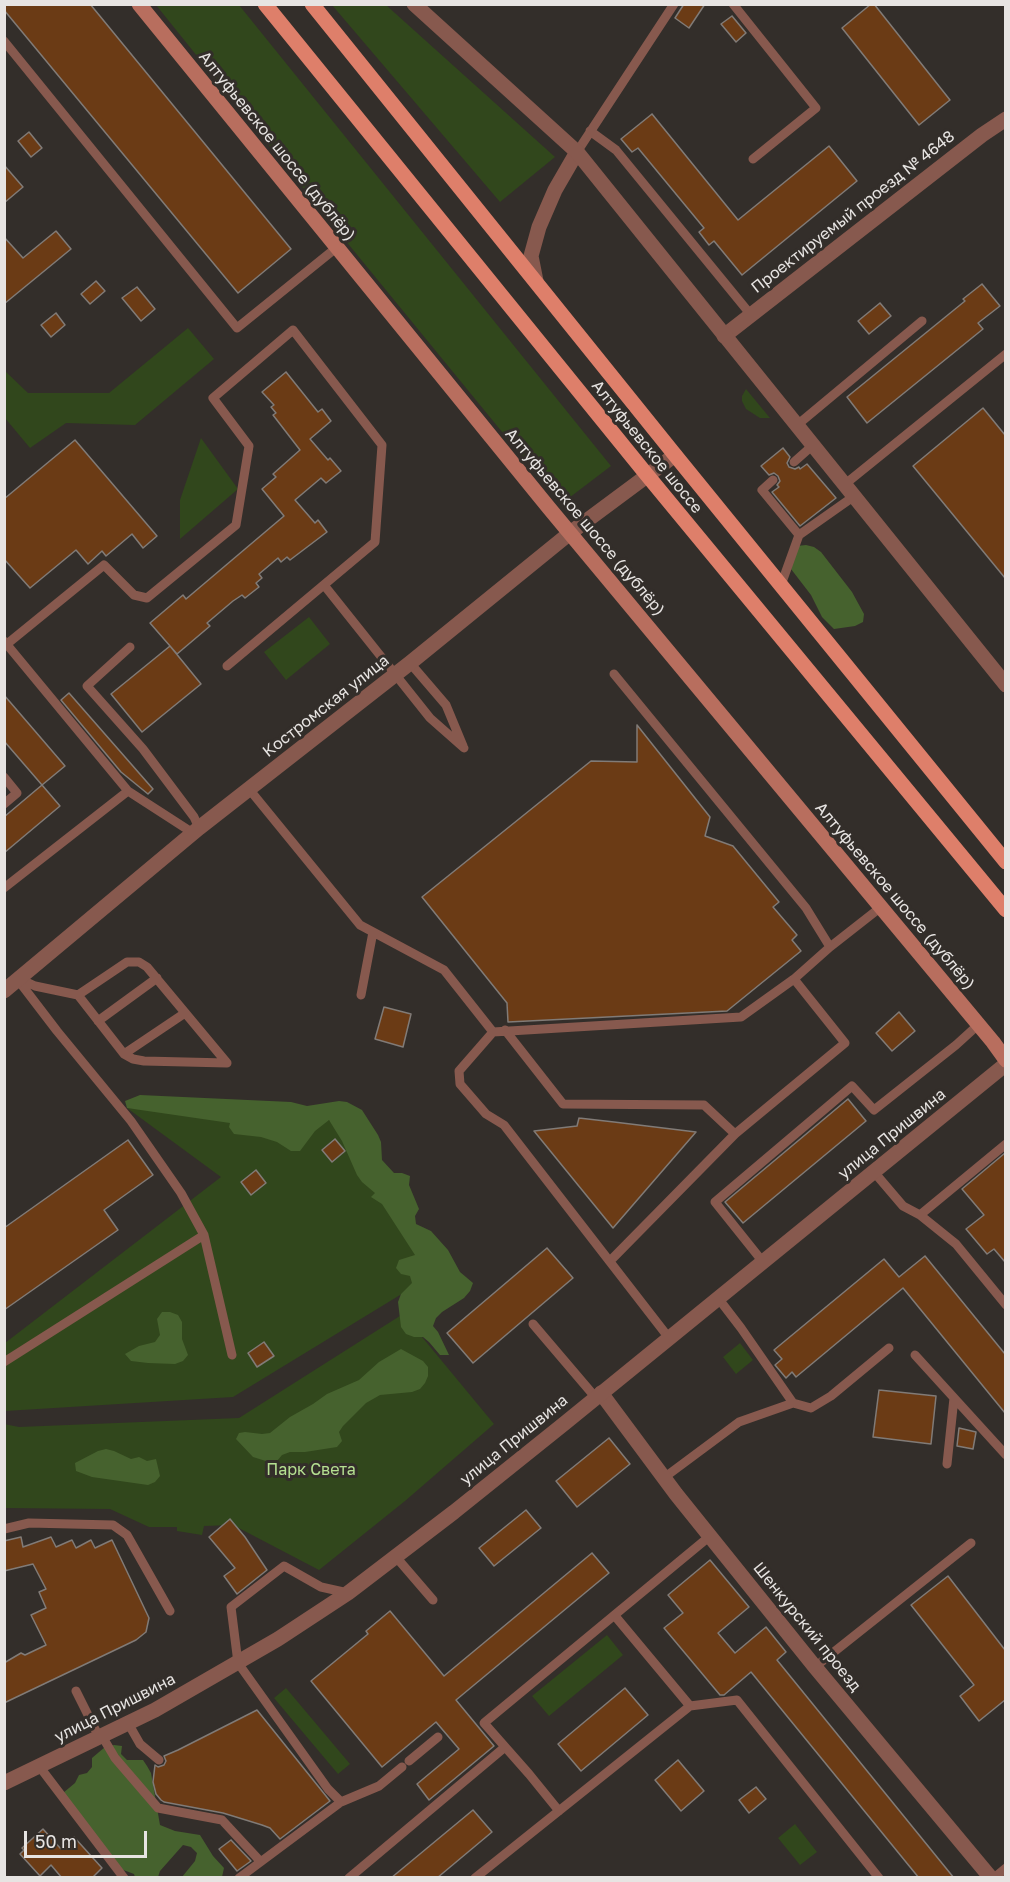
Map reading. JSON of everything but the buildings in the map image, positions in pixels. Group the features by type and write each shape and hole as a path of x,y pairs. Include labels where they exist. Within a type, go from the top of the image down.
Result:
{"main road":[{"name":"Алтуфьевское шоссе (дублёр)","path":"139,4 336,248 1005,1060"},
{"name":"Алтуфьевское шоссе","path":"266,4 646,475 1005,910"},
{"name":"Алтуфьевское шоссе","path":"312,4 1005,862"}],"street":[{"path":"414,4 577,152 1005,685"},
{"name":"Проектируемый проезд № 4648","path":"724,336 1005,118"},
{"path":"536,281 531,256 539,227 555,190 577,152"},
{"name":"Костромская улица","path":"4,991 196,831 410,663 570,533 675,455"},
{"name":"улица Пришвина","path":"4,1783 128,1723 238,1663 348,1593 598,1396 1005,1064"},
{"name":"Шенкурский проезд","path":"598,1396 815,1667 993,1878"}],"lane":[{"path":"577,152 674,4"},
{"path":"733,4 816,108 753,159"},
{"path":"4,41 237,328 336,248"},
{"path":"590,131 616,150 751,315"},
{"path":"796,426 922,321"},
{"path":"196,831 128,791 6,642 104,565 134,595 147,598 236,525 249,446 213,398 293,330 382,445 375,542 227,666"},
{"path":"781,585 799,535 1005,354"},
{"path":"794,462 812,446"},
{"path":"773,480 762,490 799,535"},
{"path":"324,585 430,718 464,748 446,705 410,663"},
{"path":"130,647 87,686 143,749 194,817 196,831"},
{"path":"614,674 806,908 830,947"},
{"path":"4,777 17,793 4,804"},
{"path":"249,789 360,925 444,970 493,1032"},
{"path":"4,888 128,791"},
{"path":"669,1338 504,1125 486,1114 460,1084 459,1071 493,1032 741,1017 794,979 881,907"},
{"path":"361,995 373,932"},
{"path":"19,980 35,986 78,995 124,1054 133,1059 227,1063 157,978 139,962 127,962 78,995"},
{"path":"98,1021 157,978"},
{"path":"610,1262 735,1134 845,1043 794,979"},
{"path":"19,980 57,1031 131,1121 182,1193 204,1235 232,1355"},
{"path":"124,1054 185,1012"},
{"path":"763,1262 714,1202 852,1086 874,1110 978,1025"},
{"path":"505,1030 563,1104 704,1105 735,1134"},
{"path":"920,1215 1005,1144"},
{"path":"874,1172 903,1206 920,1215 956,1244 1005,1305"},
{"path":"4,1362 204,1235"},
{"path":"718,1298 793,1403"},
{"path":"533,1324 598,1396"},
{"path":"665,1477 739,1422 793,1403 811,1408 831,1396 889,1348"},
{"path":"915,1355 1005,1455"},
{"path":"947,1464 954,1398"},
{"path":"4,1529 29,1523 113,1526 128,1535 170,1611"},
{"path":"558,1811 484,1723 710,1536"},
{"path":"815,1667 971,1543"},
{"path":"396,1557 433,1600"},
{"path":"340,1802 328,1789 238,1663 231,1607 284,1566 321,1587 348,1593"},
{"path":"615,1616 690,1706"},
{"path":"76,1691 100,1736 115,1758 158,1808 222,1820 235,1825"},
{"path":"475,1878 690,1706 737,1700 879,1878"},
{"path":"128,1723 140,1744 159,1760"},
{"path":"239,1878 340,1802 379,1786 438,1737"},
{"path":"350,1878 506,1747"},
{"path":"39,1766 124,1878"},
{"path":"222,1820 260,1861"},
{"path":"993,1878 1005,1868"}],"green space":[{"path":"156,5 239,5 611,466 561,504"},
{"path":"332,5 386,5 555,157 500,202"},
{"path":"188,328 214,359 135,425 66,423 30,448 5,418 5,371 28,393 109,393"},
{"path":"746,389 770,418 760,418 746,409 742,396"},
{"path":"201,438 238,489 180,539 180,500"},
{"path":"806,545 821,552 852,592 864,614 863,622 855,626 834,629 822,617 811,595 791,569 797,546"},
{"path":"309,617 330,644 286,680 264,652"},
{"path":"140,1095 291,1102 307,1106 339,1101 347,1102 362,1110 381,1142 382,1160 394,1173 410,1176 409,1185 419,1209 415,1216 416,1224 431,1231 448,1250 460,1272 473,1283 464,1298 442,1312 436,1318 433,1326 449,1355 440,1355 423,1337 406,1334 401,1327 398,1302 401,1294 412,1283 410,1276 401,1274 396,1268 399,1260 415,1255 382,1204 371,1197 375,1193 357,1175 342,1141 329,1120 315,1131 300,1151 291,1151 277,1142 261,1137 234,1134 229,1127 230,1123 127,1108 125,1101"},
{"path":"127,1108 343,1121 441,1270 233,1397 5,1411 5,1343 221,1177"},
{"path":"162,1312 178,1315 182,1322 182,1339 188,1355 183,1361 175,1364 131,1361 125,1354 139,1346 155,1342 160,1335 157,1319"},
{"name":"Парк Света","path":"403,1314 494,1424 405,1501 319,1570 233,1525 204,1526 202,1535 177,1531 177,1527 149,1527 110,1509 5,1508 4,1424 19,1427 239,1418"},
{"path":"740,1343 753,1360 736,1374 723,1357"},
{"path":"401,1349 423,1361 428,1367 425,1383 420,1389 412,1392 380,1395 366,1403 339,1432 342,1441 337,1447 290,1452 282,1455 277,1461 269,1462 253,1457 236,1439 239,1433 270,1433 290,1417 327,1394 359,1380 379,1362"},
{"path":"106,1449 131,1459 139,1457 147,1461 156,1459 160,1476 148,1485 92,1477 76,1471 75,1463"},
{"path":"607,1635 623,1655 549,1716 532,1696"},
{"path":"286,1688 350,1764 338,1774 274,1698"},
{"path":"122,1746 121,1754 127,1760 143,1760 147,1766 151,1773 160,1825 175,1831 200,1835 213,1856 224,1868 222,1877 182,1877 195,1861 197,1853 191,1847 183,1845 160,1871 158,1877 135,1877 134,1874 118,1868 63,1793 75,1783 79,1775 87,1773 92,1767 92,1758 105,1747"},
{"path":"795,1824 817,1852 800,1865 778,1838"}]}
